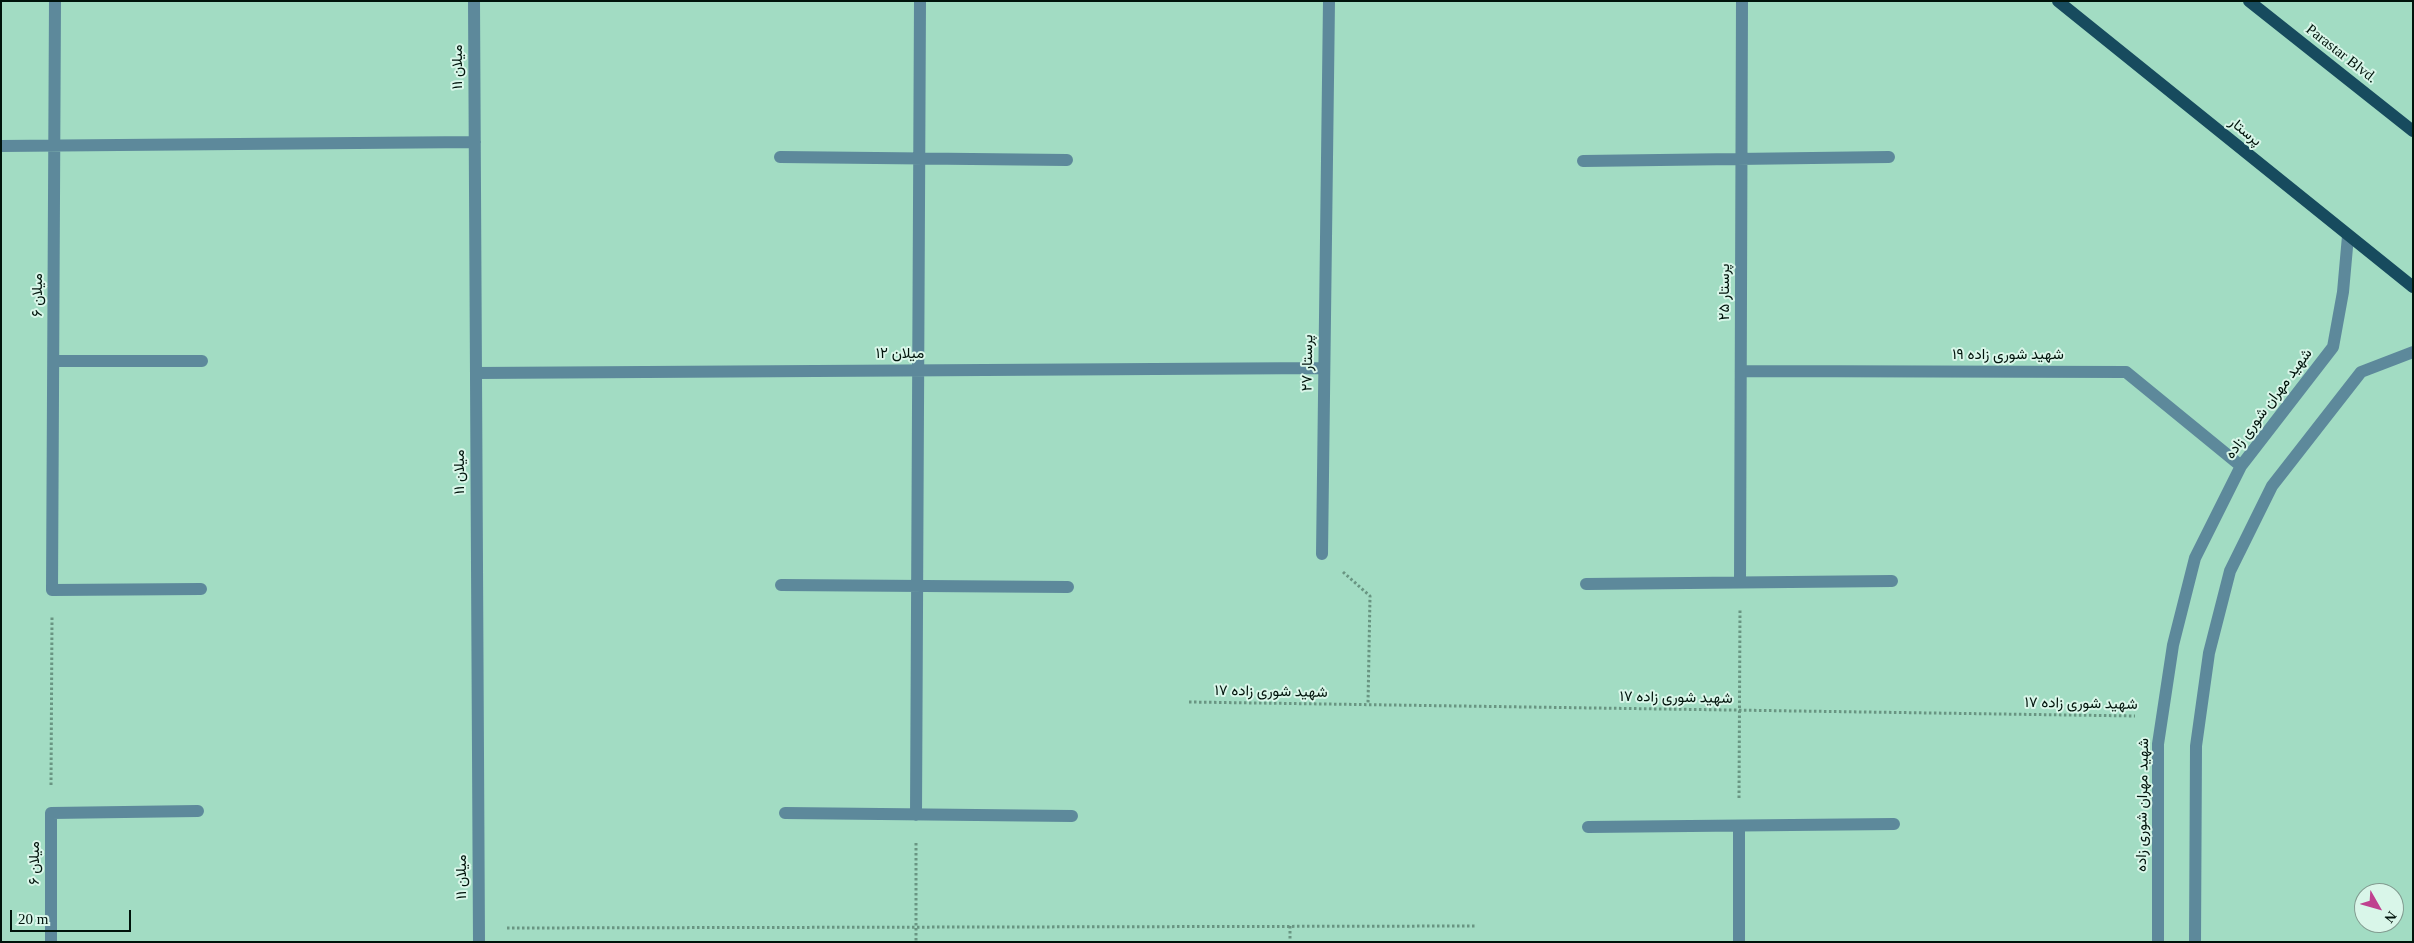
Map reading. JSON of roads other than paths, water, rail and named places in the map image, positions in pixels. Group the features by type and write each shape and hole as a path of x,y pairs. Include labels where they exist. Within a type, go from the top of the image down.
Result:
{"main road":[{"name":"پرستار","path":"2058,1 2413,287"},
{"name":"Parastar Blvd.","path":"2254,2 2413,131"}],"street":[{"name":"میلان ۶","path":"55,1 52,590 200,589"},
{"name":"میلان ۱۱","path":"474,1 479,942"},
{"path":"916,815 920,1"},
{"name":"پرستار ۲۷","path":"1322,554 1329,1"},
{"name":"پرستار ۲۵","path":"1740,582 1742,1"},
{"path":"1,146 474,142"},
{"path":"780,157 1067,160"},
{"path":"1583,161 1889,157"},
{"name":"شهید مهران شوری زاده","path":"2158,942 2158,744 2173,645 2195,558 2241,466 2333,347 2344,292 2348,236"},
{"path":"2195,942 2196,746 2209,653 2230,572 2272,486 2361,372 2413,352"},
{"path":"54,361 202,361"},
{"name":"میلان ۱۲","path":"476,373 1324,368"},
{"name":"شهید شوری زاده ۱۹","path":"1741,371 2126,372 2241,466"},
{"path":"1586,584 1892,580"},
{"path":"781,585 1068,587"},
{"name":"میلان ۶","path":"51,942 51,813 198,811"},
{"path":"785,813 1072,816"},
{"path":"1588,827 1894,824"},
{"path":"1739,826 1739,942"}]}
